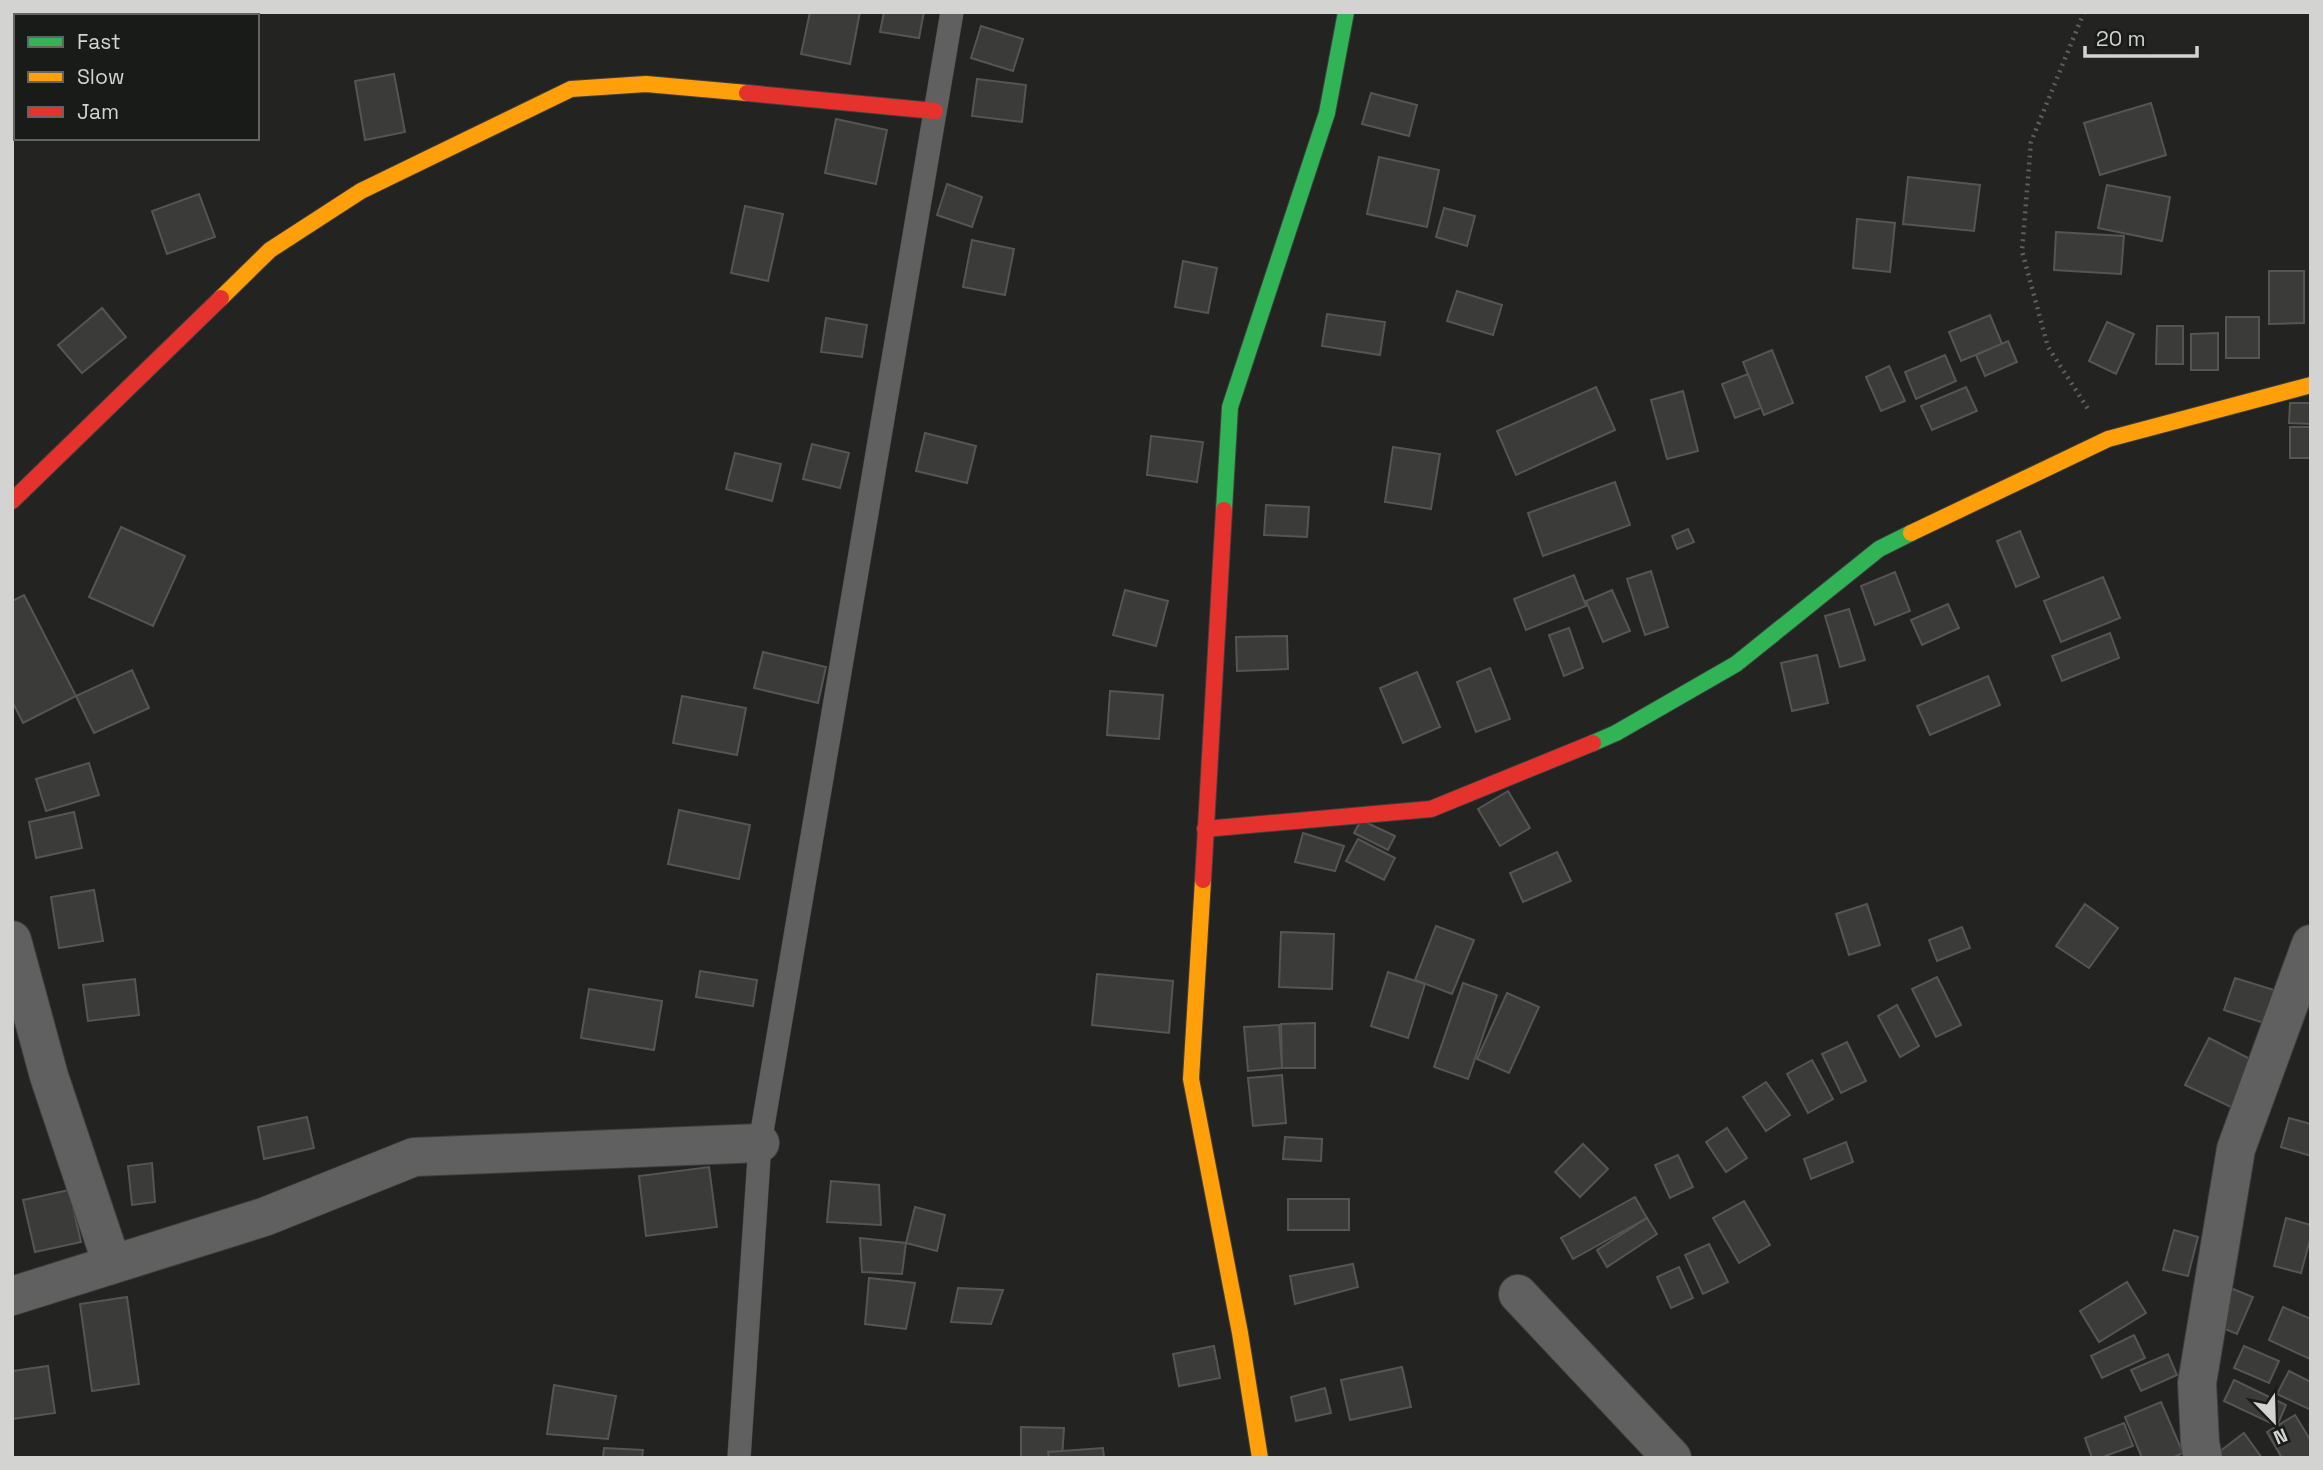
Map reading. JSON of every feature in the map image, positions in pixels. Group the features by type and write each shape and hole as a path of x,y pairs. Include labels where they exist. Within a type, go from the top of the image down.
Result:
{"street":[{"path":"1260,1458 1240,1333 1191,1079 1230,407 1327,113 1346,12"},
{"path":"12,501 270,250 361,191 571,89 646,84 935,111"},
{"path":"1205,829 1431,809 1616,733 1736,664 1879,549 2108,439 2311,385"},
{"path":"12,940 49,1076 112,1264"},
{"path":"2203,1458 2197,1383 2236,1149 2311,944"},
{"path":"12,1296 264,1217 414,1157 760,1143"},
{"path":"1518,1294 1672,1458"}],"lane":[{"path":"739,1458 760,1143 952,12"}],"path":[{"path":"2084,12 2031,142 2022,251 2048,347 2108,439"}],"building":[{"path":"810,12 860,12 850,64 801,54"},
{"path":"884,12 924,12 919,38 880,32"},
{"path":"981,26 1023,39 1013,71 971,58"},
{"path":"394,74 405,132 365,140 355,81"},
{"path":"977,79 1026,85 1022,122 972,116"},
{"path":"1371,93 1417,105 1409,136 1362,124"},
{"path":"2151,103 2166,155 2100,175 2084,123"},
{"path":"836,119 887,130 876,184 825,173"},
{"path":"1379,157 1439,170 1427,227 1367,214"},
{"path":"1908,177 1980,185 1974,231 1903,224"},
{"path":"947,184 982,197 972,227 937,215"},
{"path":"2107,185 2170,197 2162,241 2098,228"},
{"path":"199,194 215,237 167,254 152,211"},
{"path":"745,206 783,214 768,281 731,273"},
{"path":"1444,208 1475,216 1467,246 1436,237"},
{"path":"1857,219 1895,223 1890,272 1853,268"},
{"path":"2056,232 2124,236 2121,274 2054,270"},
{"path":"972,240 1014,249 1005,295 963,287"},
{"path":"1183,261 1217,268 1208,313 1175,307"},
{"path":"2269,271 2304,271 2304,323 2269,324"},
{"path":"1457,291 1502,305 1493,335 1447,321"},
{"path":"102,308 126,337 82,373 58,345"},
{"path":"1327,314 1385,322 1380,355 1322,346"},
{"path":"1990,315 2002,344 1961,361 1949,332"},
{"path":"2226,317 2259,317 2259,358 2226,358"},
{"path":"826,318 867,325 862,357 821,352"},
{"path":"2107,322 2134,334 2116,374 2089,361"},
{"path":"2157,326 2183,326 2183,364 2156,364"},
{"path":"2218,333 2218,370 2191,370 2191,334"},
{"path":"2008,341 2017,362 1985,376 1976,355"},
{"path":"1772,350 1793,403 1764,415 1743,362"},
{"path":"1945,355 1956,381 1916,399 1905,372"},
{"path":"1889,366 1905,401 1881,411 1866,377"},
{"path":"1748,374 1761,408 1735,418 1722,384"},
{"path":"1596,387 1615,430 1516,475 1497,431"},
{"path":"1966,387 1977,411 1932,430 1921,406"},
{"path":"1683,391 1698,451 1667,459 1651,400"},
{"path":"2290,403 2311,403 2311,424 2289,423"},
{"path":"2290,427 2311,427 2311,458 2290,458"},
{"path":"925,433 976,446 967,483 916,471"},
{"path":"1151,436 1203,442 1197,482 1147,475"},
{"path":"812,444 849,453 840,488 803,479"},
{"path":"1393,447 1440,454 1431,509 1385,502"},
{"path":"735,453 781,464 772,501 726,489"},
{"path":"1615,482 1630,525 1543,556 1528,513"},
{"path":"1266,505 1309,507 1307,537 1264,535"},
{"path":"121,527 185,556 153,626 89,597"},
{"path":"1688,529 1694,542 1677,549 1672,536"},
{"path":"2020,531 2039,577 2016,587 1997,541"},
{"path":"1651,571 1668,627 1645,635 1627,579"},
{"path":"1895,572 1910,611 1875,625 1861,586"},
{"path":"1574,575 1586,606 1526,630 1514,599"},
{"path":"2103,577 2120,618 2061,642 2044,601"},
{"path":"1125,590 1168,601 1156,646 1113,635"},
{"path":"1612,590 1630,631 1603,642 1586,601"},
{"path":"24,595 76,696 23,723 12,701 12,601"},
{"path":"1948,604 1959,628 1922,645 1911,620"},
{"path":"1849,609 1865,660 1840,667 1825,616"},
{"path":"1569,628 1583,668 1564,676 1549,635"},
{"path":"2110,633 2119,658 2062,681 2052,656"},
{"path":"1287,636 1288,669 1237,671 1236,637"},
{"path":"763,652 826,667 818,703 754,688"},
{"path":"1817,655 1828,703 1792,711 1781,663"},
{"path":"1490,668 1510,719 1476,732 1457,682"},
{"path":"132,670 149,708 94,733 76,696"},
{"path":"1417,672 1440,727 1403,743 1380,688"},
{"path":"1988,676 2000,705 1930,735 1917,706"},
{"path":"1110,691 1163,695 1159,739 1107,735"},
{"path":"682,696 746,708 737,755 673,743"},
{"path":"89,763 99,795 46,811 36,779"},
{"path":"1508,791 1530,828 1500,846 1478,809"},
{"path":"679,810 750,825 739,879 668,864"},
{"path":"74,812 82,848 36,858 29,822"},
{"path":"1361,820 1395,836 1388,850 1354,833"},
{"path":"1303,833 1344,846 1335,871 1295,862"},
{"path":"1358,839 1395,858 1384,880 1346,861"},
{"path":"1557,852 1571,881 1523,902 1510,873"},
{"path":"94,890 103,941 59,948 51,897"},
{"path":"1867,904 1880,945 1849,955 1836,914"},
{"path":"2085,904 2118,928 2089,968 2056,946"},
{"path":"1436,926 1474,940 1452,994 1415,980"},
{"path":"1962,927 1970,948 1937,961 1929,940"},
{"path":"1281,932 1334,934 1332,989 1279,987"},
{"path":"700,971 757,980 753,1006 696,997"},
{"path":"1388,972 1425,984 1408,1038 1371,1026"},
{"path":"1097,974 1173,981 1169,1033 1092,1025"},
{"path":"1937,977 1961,1025 1936,1037 1912,989"},
{"path":"2235,978 2287,994 2276,1027 2224,1010"},
{"path":"135,979 139,1015 88,1021 83,985"},
{"path":"1463,983 1497,995 1468,1079 1434,1067"},
{"path":"589,989 662,1001 654,1050 581,1038"},
{"path":"1507,993 1539,1007 1509,1073 1477,1059"},
{"path":"1897,1005 1919,1046 1900,1057 1878,1016"},
{"path":"1315,1023 1315,1068 1282,1068 1281,1024"},
{"path":"1279,1025 1282,1068 1248,1071 1244,1027"},
{"path":"2209,1038 2258,1063 2235,1109 2185,1085"},
{"path":"1847,1042 1866,1081 1841,1093 1822,1054"},
{"path":"1812,1060 1833,1099 1808,1113 1787,1074"},
{"path":"1282,1075 1286,1123 1253,1126 1248,1078"},
{"path":"1766,1082 1790,1115 1766,1131 1743,1097"},
{"path":"307,1117 314,1148 264,1159 258,1127"},
{"path":"2289,1118 2311,1124 2311,1156 2281,1147"},
{"path":"1727,1128 1747,1158 1726,1172 1706,1142"},
{"path":"1285,1137 1322,1139 1321,1161 1283,1159"},
{"path":"1846,1142 1853,1162 1811,1179 1804,1159"},
{"path":"1583,1144 1608,1169 1580,1197 1555,1172"},
{"path":"1678,1155 1693,1187 1670,1198 1655,1165"},
{"path":"152,1163 155,1202 132,1205 128,1166"},
{"path":"709,1167 717,1227 646,1236 639,1176"},
{"path":"831,1181 879,1185 881,1225 827,1222"},
{"path":"69,1190 81,1242 35,1252 23,1200"},
{"path":"1635,1197 1647,1218 1573,1259 1561,1238"},
{"path":"1288,1199 1349,1199 1349,1230 1288,1230"},
{"path":"1744,1201 1770,1245 1739,1263 1713,1218"},
{"path":"915,1207 945,1215 937,1251 906,1243"},
{"path":"1647,1218 1657,1234 1607,1267 1597,1250"},
{"path":"2286,1218 2311,1225 2311,1236 2301,1273 2274,1266"},
{"path":"2174,1230 2198,1237 2188,1276 2163,1270"},
{"path":"860,1238 906,1243 902,1274 862,1272"},
{"path":"1709,1244 1728,1282 1703,1294 1685,1255"},
{"path":"1353,1264 1358,1287 1295,1304 1290,1276"},
{"path":"1679,1267 1693,1298 1671,1308 1657,1277"},
{"path":"869,1278 915,1283 906,1329 865,1324"},
{"path":"2127,1282 2146,1313 2099,1342 2080,1311"},
{"path":"2228,1287 2253,1297 2237,1334 2213,1324"},
{"path":"958,1288 1003,1290 991,1324 951,1322"},
{"path":"127,1297 139,1384 92,1391 80,1304"},
{"path":"2283,1307 2311,1319 2310,1359 2269,1340"},
{"path":"2134,1335 2145,1358 2102,1378 2091,1356"},
{"path":"1214,1346 1220,1378 1179,1386 1173,1354"},
{"path":"2244,1346 2279,1361 2269,1383 2234,1368"},
{"path":"2168,1354 2177,1375 2141,1391 2131,1370"},
{"path":"48,1366 55,1413 12,1419 12,1371"},
{"path":"1402,1367 1411,1407 1350,1420 1341,1380"},
{"path":"2289,1371 2311,1382 2311,1410 2277,1394"},
{"path":"2234,1380 2286,1405 2277,1426 2224,1401"},
{"path":"554,1385 616,1396 608,1439 547,1434"},
{"path":"1325,1388 1331,1413 1296,1421 1291,1397"},
{"path":"2161,1402 2183,1453 2172,1458 2142,1458 2125,1417"},
{"path":"2295,1415 2311,1441 2311,1458 2282,1458 2267,1432"},
{"path":"2124,1423 2133,1446 2100,1458 2092,1458 2085,1438"},
{"path":"1021,1427 1064,1428 1062,1458 1021,1458"},
{"path":"2244,1433 2262,1458 2223,1458 2219,1452"},
{"path":"604,1448 643,1450 642,1458 603,1458"},
{"path":"1103,1448 1104,1458 1049,1458 1048,1452"}],"traffic: fast":[{"path":"1224,510 1230,407 1327,113 1346,12"},
{"path":"1593,743 1616,733 1736,664 1879,549 1911,533"}],"traffic: slow":[{"path":"221,298 270,250 361,191 571,89 646,84 747,93"},
{"path":"1911,533 2108,439 2311,385"},
{"path":"1203,880 1191,1079 1240,1333 1260,1458"}],"traffic: jam":[{"path":"747,93 935,111"},
{"path":"12,501 221,298"},
{"path":"1203,880 1224,510"},
{"path":"1205,829 1431,809 1593,743"}]}
